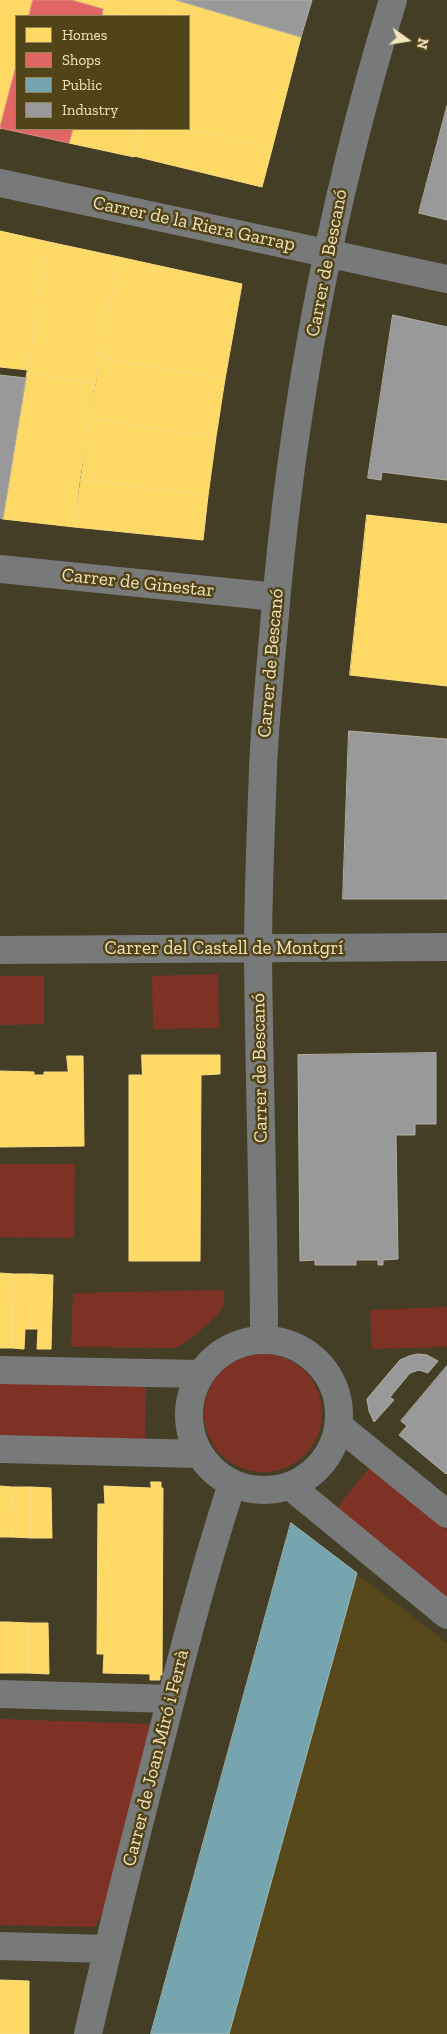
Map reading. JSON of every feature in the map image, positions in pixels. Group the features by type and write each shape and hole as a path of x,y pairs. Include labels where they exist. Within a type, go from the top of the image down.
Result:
{"street":[{"name":"Carrer de Bescanó","path":"264,1339 258,948 263,768 276,597 301,396 345,172 370,73 392,0"},
{"name":"Carrer de la Riera Garrap","path":"0,183 447,279"},
{"name":"Carrer de Ginestar","path":"0,569 276,597"},
{"name":"Carrer del Castell de Montgrí","path":"0,950 447,947"},
{"path":"264,1339 296,1346 318,1362 332,1383 339,1408 339,1426 330,1451 319,1466 313,1473 290,1486 268,1491 232,1484 215,1474 198,1454 189,1429 190,1398 200,1374 219,1353 238,1343 264,1339"},
{"path":"0,1370 200,1374"},
{"path":"339,1426 447,1514"},
{"path":"0,1449 198,1454"},
{"name":"Carrer de Joan Miró i Ferrà","path":"88,2034 107,1949 171,1699 214,1540 232,1484"},
{"path":"290,1486 447,1615"},
{"path":"0,1694 171,1699"},
{"path":"0,1946 107,1949"}],"shaded area":[{"path":"218,974 219,1028 153,1029 152,976"},
{"path":"0,976 44,976 44,1024 0,1025"},
{"path":"0,1164 75,1164 74,1238 0,1237"},
{"path":"223,1290 223,1306 216,1316 202,1329 175,1348 71,1347 73,1293"},
{"path":"447,1307 447,1347 372,1349 370,1310"},
{"path":"263,1354 286,1358 305,1371 318,1390 322,1413 318,1436 305,1455 286,1468 263,1472 240,1468 221,1455 208,1436 204,1413 208,1390 221,1371 240,1358"},
{"path":"0,1382 146,1385 145,1440 0,1437"},
{"path":"370,1467 447,1530 447,1600 336,1509"},
{"path":"291,1523 447,1643 447,2034 151,2034"},
{"path":"0,1719 151,1724 108,1906 95,1927 0,1925"}],"building: Homes":[{"path":"0,0 33,0 29,15 15,15 15,70 0,129"},
{"path":"71,0 102,0 100,8"},
{"path":"102,0 176,0 172,15 124,15 100,8"},
{"path":"176,0 301,37 272,149 190,129 190,15 172,15"},
{"path":"103,9 124,15 102,15"},
{"path":"190,129 272,149 262,187 134,156 141,130"},
{"path":"73,130 141,130 134,157 69,143"},
{"path":"0,231 49,242 28,370 0,367"},
{"path":"49,242 119,257 95,383 27,374"},
{"path":"119,257 242,284 225,379 100,357"},
{"path":"100,357 225,379 216,437 90,418"},
{"path":"27,374 95,383 74,527 3,519"},
{"path":"90,418 216,437 208,496 80,479"},
{"path":"80,479 208,496 203,540 74,527"},
{"path":"367,515 447,524 447,686 350,675"},
{"path":"142,1055 220,1055 220,1074 201,1075 200,1261 129,1261 129,1075 142,1075"},
{"path":"67,1056 83,1056 84,1146 0,1147 0,1071 34,1072 34,1075 44,1075 44,1072 68,1072"},
{"path":"0,1273 13,1274 12,1348 0,1348"},
{"path":"13,1274 32,1274 31,1329 25,1329 24,1349 12,1348"},
{"path":"32,1274 53,1275 51,1349 37,1349 38,1329 31,1329"},
{"path":"151,1482 161,1482 161,1488 163,1488 162,1675 160,1675 160,1680 150,1680 150,1674 103,1673 104,1654 97,1654 98,1504 105,1504 104,1486 151,1488"},
{"path":"0,1486 11,1487 12,1537 0,1537"},
{"path":"11,1487 31,1487 31,1538 12,1537"},
{"path":"31,1487 51,1488 52,1538 31,1538"},
{"path":"0,1622 8,1622 8,1673 0,1673"},
{"path":"8,1622 28,1623 28,1673 8,1673"},
{"path":"28,1623 48,1623 49,1674 28,1673"},
{"path":"0,1980 29,1981 29,2034 0,2034"}],"building: Shops":[{"path":"33,0 71,0 103,9 102,15 29,15"},
{"path":"15,70 15,130 73,130 69,143 0,128"}],"building: Public":[{"path":"291,1523 357,1573 229,2034 151,2034"}],"building: Industry":[{"path":"176,0 312,0 301,37"},
{"path":"447,106 447,220 419,213"},
{"path":"393,315 447,327 447,480 382,472 381,480 368,478"},
{"path":"0,375 26,378 3,519 0,518"},
{"path":"349,731 447,739 447,899 343,899"},
{"path":"436,1053 436,1124 415,1124 415,1135 396,1135 398,1259 383,1260 383,1265 378,1265 378,1260 356,1260 356,1265 315,1265 315,1260 300,1261 298,1055"},
{"path":"418,1354 427,1355 438,1361 428,1373 419,1370 410,1373 390,1397 394,1400 374,1422 369,1411 367,1399 400,1360"},
{"path":"447,1366 446,1474 399,1435 407,1426 401,1421"}]}
